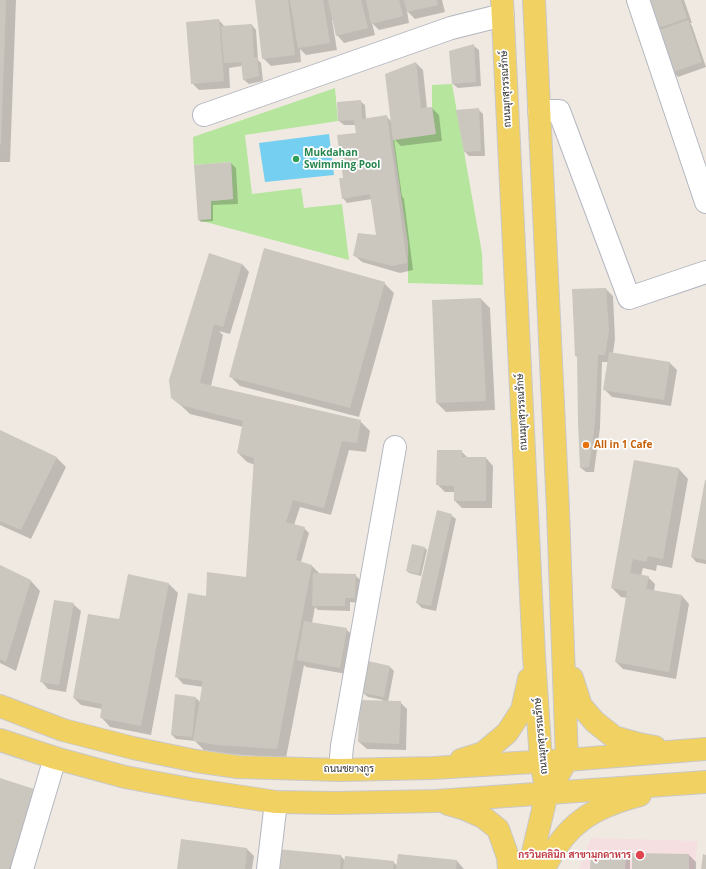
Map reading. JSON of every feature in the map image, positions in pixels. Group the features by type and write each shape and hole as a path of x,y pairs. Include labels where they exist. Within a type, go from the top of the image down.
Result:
{"main road":[{"path":"534,0 558,510 567,760"},
{"name":"ถนนมุกสุวรรณรักษ์","path":"503,8 516,310 534,656 541,761 547,793"},
{"path":"516,310 548,309"},
{"path":"564,650 580,706 595,722 614,737 639,744 682,751"},
{"path":"433,768 483,753 507,733 522,710 534,656"},
{"name":"ถนนชยางกูร","path":"0,706 63,730 133,748 196,761 238,767 340,770 433,768 706,750"},
{"path":"0,740 55,758 125,777 190,789 276,802 335,803 436,801 697,782"},
{"name":"ถนนมุกสุวรรณรักษ์","path":"547,793 567,760"},
{"path":"544,869 564,836 590,813 619,800 697,782"},
{"path":"529,869 547,793"},
{"path":"436,801 465,808 482,817 498,829 508,857 509,869"}],"street":[{"path":"638,0 706,202"},
{"path":"204,114 451,28 503,8"},
{"path":"539,111 559,111 629,298 706,272"},
{"path":"340,770 342,746 395,447"},
{"path":"22,869 55,758"},
{"path":"268,869 276,802"}],"shaded area":[{"name":"กรวินคลินิก สาขามุกดาหาร","path":"591,838 698,841 694,869 579,869"}],"green space":[{"path":"452,84 482,253 483,285 408,283 408,244 393,140 435,134 432,107 432,85"},
{"path":"335,88 338,121 245,135 252,194 301,188 304,208 342,204 349,260 198,220 211,219 211,201 233,199 231,162 194,165 193,137"}],"water":[{"name":"Mukdahan Swimming Pool","path":"329,134 334,175 265,182 259,143"}],"building":[{"path":"0,0 6,0 1,145 0,145"},
{"path":"255,0 288,0 295,55 262,59"},
{"path":"290,0 323,0 330,43 298,48"},
{"path":"328,0 361,0 368,28 336,36"},
{"path":"366,0 399,0 403,16 371,24"},
{"path":"404,0 437,0 438,5 407,12"},
{"path":"644,0 681,0 687,18 658,28"},
{"path":"219,19 224,81 191,84 186,22"},
{"path":"688,20 702,62 673,72 654,32"},
{"path":"252,24 254,58 257,57 259,76 243,80 241,62 224,63 221,26"},
{"path":"474,44 476,82 452,84 449,51"},
{"path":"416,62 421,108 432,107 436,134 393,140 385,74"},
{"path":"361,100 362,119 387,115 407,263 392,266 353,256 358,233 376,235 370,194 342,199 339,178 343,178 337,135 356,133 354,120 338,121 337,102"},
{"path":"479,108 481,151 464,152 456,110"},
{"path":"231,162 233,199 211,201 211,219 198,220 194,165"},
{"path":"264,248 385,282 350,408 229,377"},
{"path":"209,253 242,264 223,327 214,324 200,383 361,420 357,443 342,441 324,508 293,500 286,522 305,527 296,560 312,565 277,749 217,745 193,741 203,681 175,677 188,593 206,596 207,572 246,577 254,458 237,453 243,421 180,405 171,398 169,380"},
{"path":"606,288 609,331 605,355 598,355 595,423 589,467 580,468 577,356 575,356 572,289"},
{"path":"481,298 486,401 436,403 432,300"},
{"path":"609,352 670,362 664,400 603,390"},
{"path":"0,430 57,457 21,530 0,521"},
{"path":"437,450 462,450 462,457 486,457 486,501 454,501 454,486 436,485"},
{"path":"634,460 679,468 663,559 648,556 646,562 633,559 630,573 649,576 646,589 682,595 669,672 615,662 627,591 611,588"},
{"path":"706,480 706,560 691,557"},
{"path":"437,510 452,514 431,606 416,603"},
{"path":"412,544 425,547 419,574 406,571"},
{"path":"0,565 31,580 6,662 0,659"},
{"path":"313,573 356,574 355,598 345,598 345,606 312,606"},
{"path":"128,574 169,583 141,726 100,718 102,704 73,698 88,614 119,619"},
{"path":"54,600 74,603 59,685 40,682"},
{"path":"304,621 347,628 340,668 297,660"},
{"path":"368,661 390,666 384,697 362,693"},
{"path":"175,694 196,697 192,737 171,735"},
{"path":"360,700 401,701 399,744 358,742"},
{"path":"0,778 34,789 9,869 0,869"},
{"path":"181,839 247,848 245,869 177,869"},
{"path":"277,849 341,855 340,869 275,869"},
{"path":"591,852 626,853 625,869 590,869"},
{"path":"632,853 689,854 689,869 632,869"},
{"path":"398,854 457,860 456,869 396,869"},
{"path":"703,854 706,855 706,869 701,869"},
{"path":"345,856 394,861 393,869 343,869"}],"place":[{"name":"Mukdahan Swimming Pool","path":"296,159"},
{"name":"All in 1 Cafe","path":"586,445"},
{"name":"กรวินคลินิก สาขามุกดาหาร","path":"640,855"}]}
